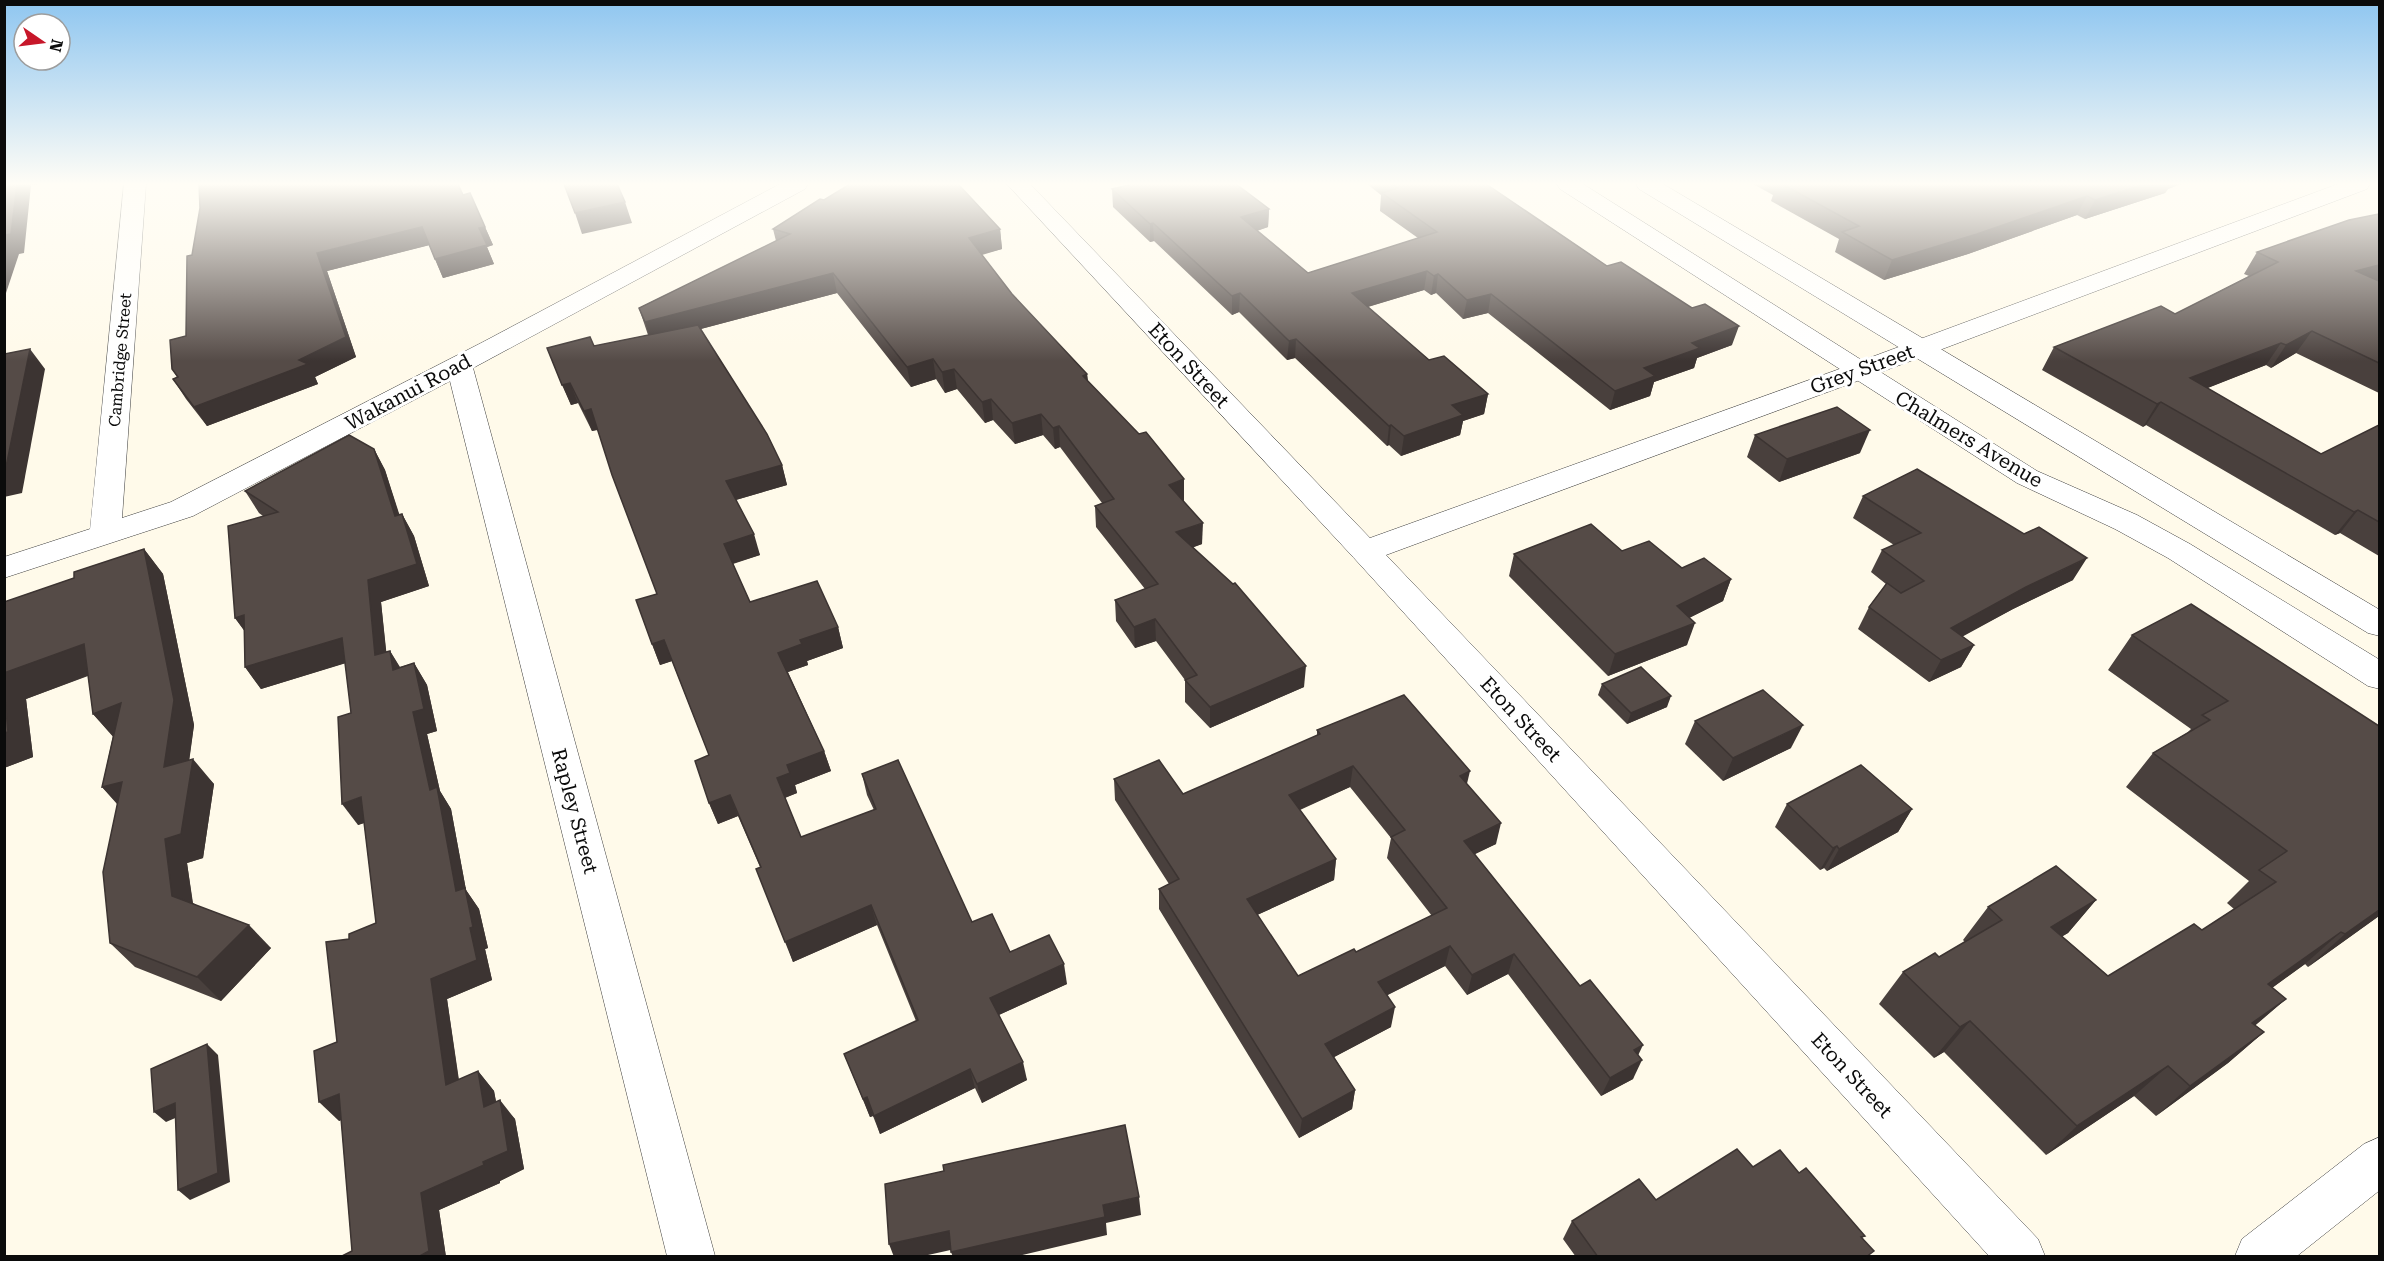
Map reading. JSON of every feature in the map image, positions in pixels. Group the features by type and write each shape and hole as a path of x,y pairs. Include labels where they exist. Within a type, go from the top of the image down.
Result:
{"street":[{"name":"Cambridge Street","path":"105,536 130,243"},
{"name":"Wakanui Road","path":"4,568 105,536 182,508 459,365 687,243"},
{"name":"Eton Street","path":"1074,243 1365,551 2021,1257"},
{"name":"Chalmers Avenue","path":"1659,243 2027,477 2126,522 2179,551 2379,677"},
{"path":"1744,243 2379,625"},
{"name":"Grey Street","path":"1365,551 2202,243"},
{"name":"Rapley Street","path":"459,365 691,1257"},
{"path":"2259,1257 2379,1160"}],"building":[{"path":"194,243 358,243 317,253 346,337 299,360 308,364 194,407 173,379 178,377 172,369 170,340 186,336 187,256 192,255"},
{"path":"428,243 486,243 487,245 435,259"},
{"path":"772,243 973,243 1012,294 1087,374 1083,376 1139,434 1146,432 1184,479 1169,485 1203,523 1176,532 1233,584 1235,583 1306,666 1210,707 1185,680 1197,675 1155,619 1134,627 1115,600 1158,584 1095,506 1114,499 1059,426 1053,428 1041,414 1012,423 991,399 982,402 954,369 942,372 933,359 907,367 833,273 645,322 639,308"},
{"path":"1174,243 1272,243 1308,273 1403,243 1573,243 1607,266 1621,262 1692,308 1705,304 1739,326 1692,343 1700,348 1644,368 1655,376 1615,391 1491,294 1467,300 1438,274 1434,276 1427,271 1352,293 1429,360 1444,356 1488,394 1452,405 1463,415 1404,436 1391,425 1389,426 1296,339 1289,341 1240,293 1232,296"},
{"path":"1861,243 1948,243 1892,260"},
{"path":"2283,243 2379,243 2379,265 2356,271 2379,281 2379,363 2312,331 2286,345 2281,343 2190,378 2321,454 2379,425 2379,522 2358,510 2354,512 2161,402 2157,404 2054,347 2161,306 2175,314 2278,262 2257,252"},
{"path":"698,325 767,434 782,465 726,481 754,534 724,544 750,602 817,581 838,627 800,640 802,644 778,653 824,751 787,765 790,773 777,778 801,837 876,809 862,774 898,760 972,922 992,914 1010,952 1049,935 1064,964 990,998 1023,1062 977,1084 970,1069 874,1116 867,1097 863,1099 844,1054 918,1020 871,905 785,942 756,869 761,867 730,795 709,803 695,761 709,755 664,640 652,644 636,600 657,594 612,475 591,409 584,411 570,383 562,385 547,348 590,337 594,346"},
{"path":"30,349 5,472 4,472 4,354"},
{"path":"1837,407 1870,430 1787,459 1755,435"},
{"path":"349,435 374,449 395,516 402,514 417,564 368,580 375,655 390,651 393,670 414,663 424,709 413,712 430,790 437,787 456,891 465,888 473,927 470,928 477,960 431,979 446,1085 478,1071 484,1107 500,1100 508,1151 483,1162 484,1165 421,1193 429,1251 418,1257 340,1257 352,1251 339,1094 319,1102 314,1051 337,1042 326,942 349,939 349,934 376,923 361,797 342,804 338,717 351,713 342,638 245,667 244,615 235,618 228,526 278,512 245,491"},
{"path":"1917,469 2024,534 2039,527 2087,558 2026,587 1951,628 1974,645 1941,660 1869,607 1887,583 1901,593 1924,581 1882,550 1921,533 1863,496"},
{"path":"1591,524 1622,551 1649,541 1682,568 1704,558 1731,579 1677,606 1695,623 1615,654 1514,554"},
{"path":"144,549 174,700 164,767 193,759 181,834 165,839 172,896 249,925 197,977 110,943 103,872 122,782 102,787 121,703 93,714 84,644 4,673 4,602 74,578 74,572"},
{"path":"2191,604 2379,726 2379,910 2345,934 2341,932 2268,984 2286,999 2252,1023 2264,1032 2190,1086 2168,1066 2077,1126 1970,1021 1960,1027 1903,972 1935,953 1939,957 2002,920 1988,907 2056,866 2096,900 2051,927 2108,976 2194,924 2202,930 2276,882 2259,870 2287,851 2153,753 2210,720 2202,715 2228,701 2132,635"},
{"path":"1641,667 1671,696 1631,713 1602,684"},
{"path":"4,689 8,732 4,733"},
{"path":"1763,690 1803,725 1733,758 1695,721"},
{"path":"1404,695 1470,771 1460,776 1501,823 1464,841 1580,986 1590,980 1643,1045 1634,1050 1642,1060 1610,1078 1514,954 1472,975 1450,946 1378,982 1395,1007 1325,1044 1355,1090 1302,1119 1159,889 1179,879 1114,779 1159,760 1183,794 1320,734 1317,730","holes":["1353,766 1405,830 1391,837 1447,908 1356,952 1354,949 1298,976 1247,899 1336,859 1289,795"]},
{"path":"1861,765 1912,809 1839,849 1837,846 1833,848 1787,804"},
{"path":"207,1044 218,1173 178,1190 175,1103 154,1112 151,1069"},
{"path":"1125,1125 1139,1197 1103,1205 1105,1217 951,1252 949,1231 889,1244 885,1184 944,1171 943,1165"},
{"path":"1737,1149 1753,1167 1780,1150 1799,1173 1806,1168 1865,1236 1861,1237 1874,1251 1866,1257 1598,1257 1572,1221 1639,1179 1656,1200"}]}
